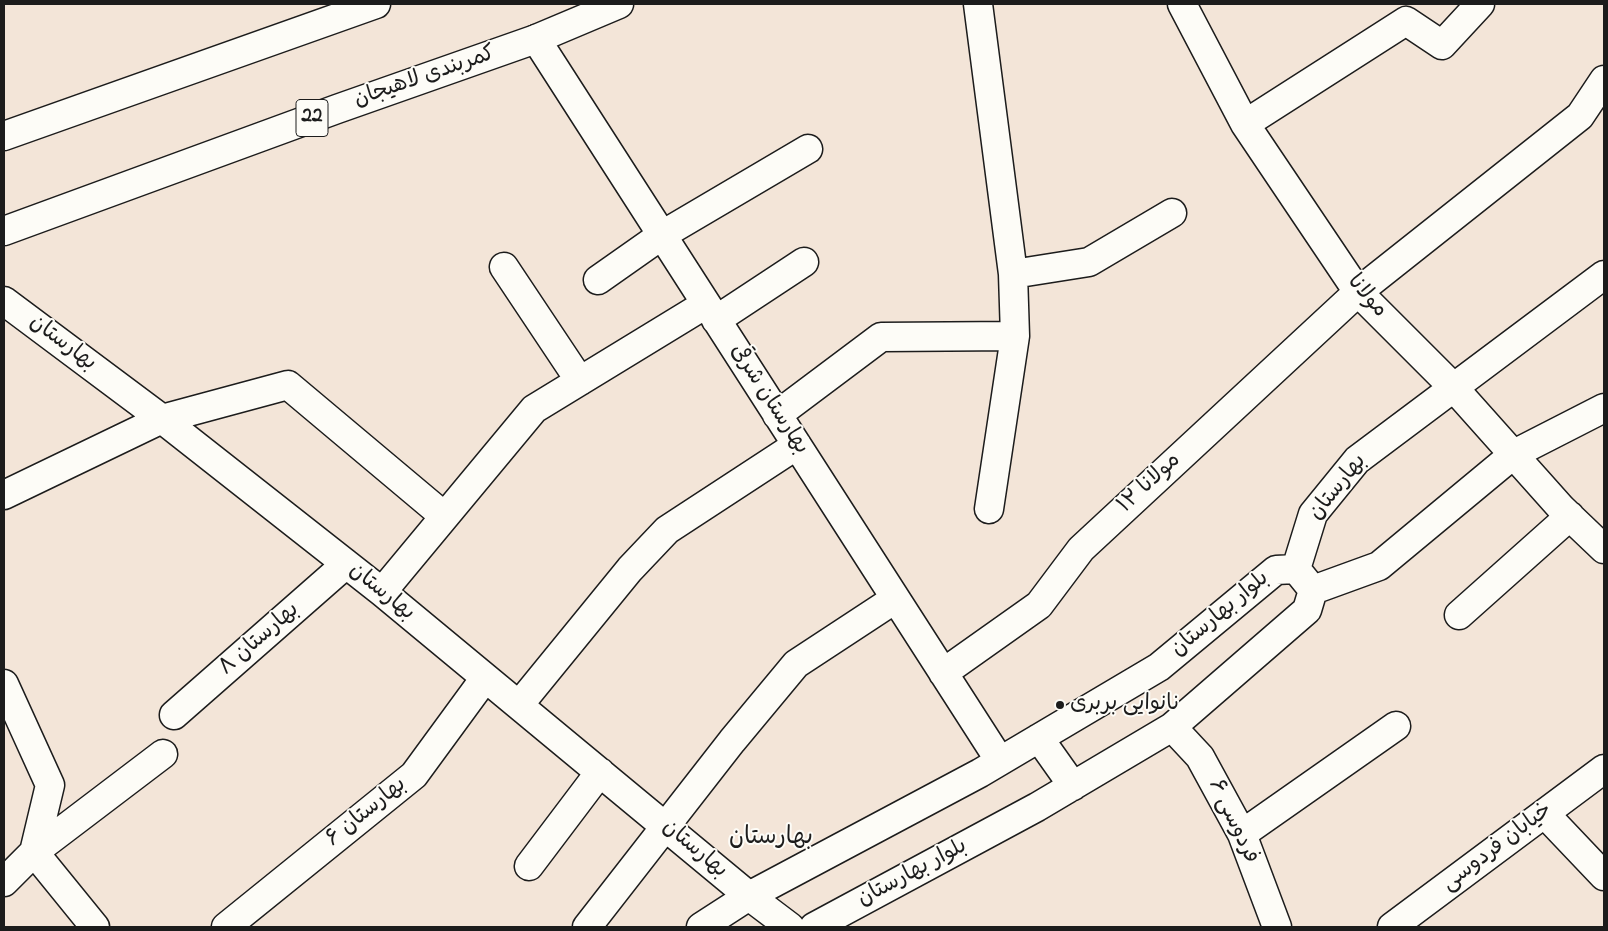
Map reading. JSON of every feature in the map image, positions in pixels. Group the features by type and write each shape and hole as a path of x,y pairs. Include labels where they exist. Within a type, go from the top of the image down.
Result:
{"main road":[{"path":"4,136 376,4"},
{"name":"کمربندی لاهیجان","path":"4,231 536,39 619,4"},
{"path":"978,4 1013,274 1015,336 989,509"},
{"path":"1245,124 1406,21 1442,45 1480,4"},
{"name":"مولانا","path":"1191,7 1245,124 1358,292 1454,388 1570,516 1604,549"},
{"name":"بهارستان شرقی","path":"536,39 1000,761"},
{"name":"مولانا ۱۲","path":"943,673 1039,605 1081,549 1358,292 1580,116 1604,80"},
{"path":"4,145 78,111"},
{"path":"598,280 662,235 808,149"},
{"path":"4,218 115,190"},
{"path":"1013,274 1089,262 1172,213"},
{"path":"382,592 534,409 580,381 804,262"},
{"path":"504,267 580,381"},
{"name":"بهارستان","path":"1296,569 1313,514 1357,460 1604,275"},
{"name":"بهارستان","path":"4,300 162,419 382,592 749,896 790,927"},
{"path":"777,415 881,337 1015,336"},
{"path":"4,495 162,419 288,385 444,516"},
{"path":"1312,590 1379,566 1514,454 1604,408"},
{"path":"519,705 630,569 667,530 797,445"},
{"path":"1460,615 1570,516"},
{"name":"بهارستان ۸","path":"174,715 346,564"},
{"name":"بلوار بهارستان","path":"701,927 749,896 1000,761 1159,666 1276,570 1296,569 1312,590 1307,610 1172,726 1037,807 814,927"},
{"path":"587,927 732,741 796,664 895,599"},
{"name":"بهارستان ۶","path":"226,927 414,775 485,678"},
{"path":"4,684 50,785 34,852"},
{"name":"فردوسی ۶","path":"1172,726 1200,757 1242,834 1277,927"},
{"path":"1242,834 1396,726"},
{"path":"1040,738 1073,786"},
{"path":"4,882 34,852 163,754"},
{"name":"خیابان فردوسی","path":"1392,927 1604,768"},
{"path":"529,866 600,772"},
{"path":"1545,814 1604,876"},
{"path":"34,852 95,927"}],"place":[{"name":"نانوایی بربری","path":"1060,705"}],"district":[{"name":"بهارستان","path":"771,839"}]}
